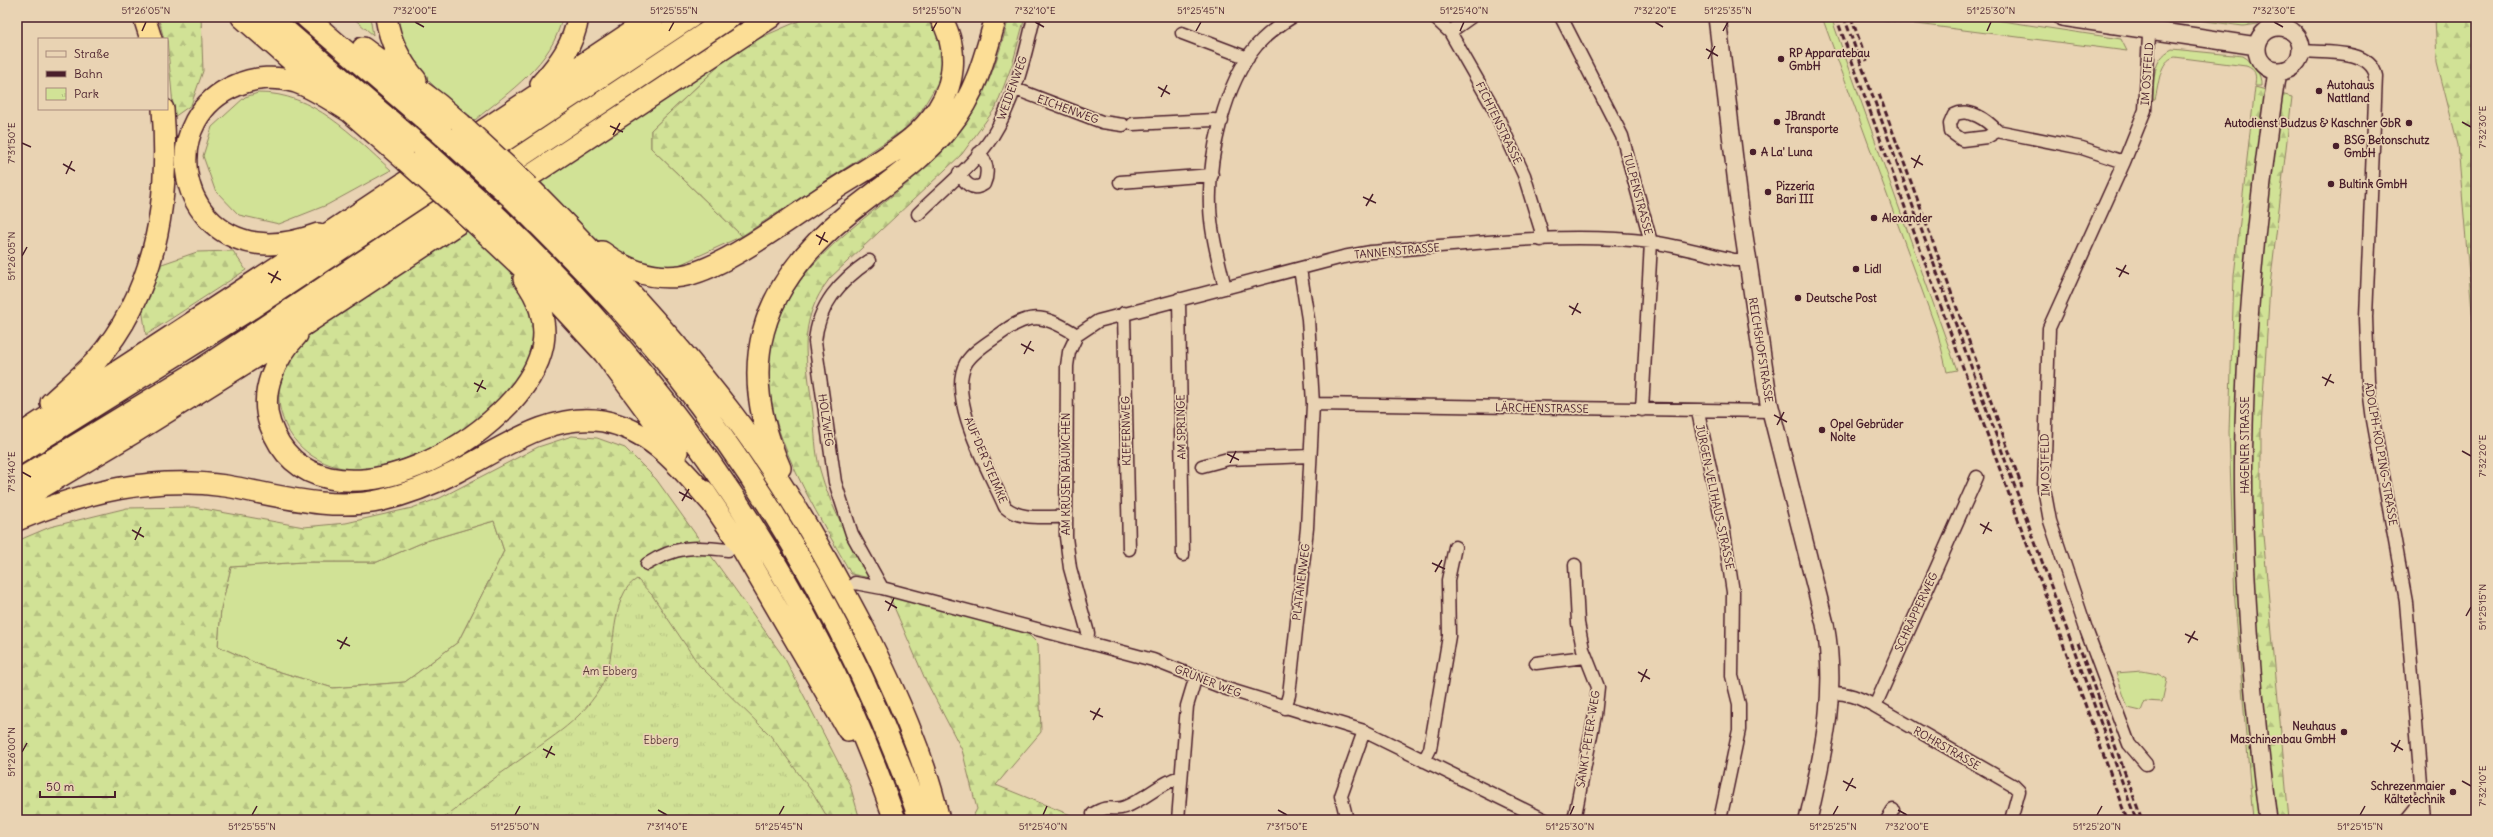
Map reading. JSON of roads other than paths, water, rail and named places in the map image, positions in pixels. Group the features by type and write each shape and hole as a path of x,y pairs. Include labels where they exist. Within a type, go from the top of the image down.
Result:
{"highway":[{"path":"144,17 151,38"},
{"path":"242,17 406,161 483,218 533,251 616,340 686,427 725,482 775,561 820,641 885,790 895,820"},
{"path":"270,17 423,149 483,218 495,242 527,282 542,313 544,328 543,344 539,358 526,382 495,417 434,458 405,470 375,478 343,481 311,473 283,449 273,431 267,412 270,378 275,366 291,342 305,328 352,294"},
{"path":"306,17 452,130 520,192 674,372 752,479 800,558 840,630 906,778 920,820"},
{"path":"318,17 332,24 438,104"},
{"path":"386,17 394,47 402,62 438,104 452,130"},
{"path":"525,101 563,57 570,44 578,17"},
{"path":"17,437 338,227 525,101 654,17"},
{"path":"17,454 253,307 690,17"},
{"path":"17,481 203,368 730,17"},
{"path":"520,192 562,220 611,259 644,274 682,276 724,259 900,147 931,119 944,97 953,61 948,33 940,17"},
{"path":"801,516 773,450 761,410 758,361 768,316 788,275 813,246 845,217 920,158 949,127 976,82 996,17"},
{"path":"17,502 133,434 352,294 769,19"},
{"path":"338,227 297,241 270,244 244,240 222,230 213,224 198,206 188,185 186,150 196,122 211,101 228,88 250,80 273,78 295,82 327,97 352,113"},
{"path":"17,430 47,408 95,361 125,318 143,283 153,254 164,198 165,140 163,110"},
{"path":"562,220 645,310 734,416 801,516 849,601 880,661 919,751 939,820"},
{"path":"495,242 566,311 604,353 640,400 739,543 802,653 885,790"},
{"path":"17,520 87,495 142,484 169,482 226,486 310,503 355,504 381,500 431,484 531,433 569,421 585,420 619,425 651,439 673,459 712,503"}],"main road":[{"name":"REICHSHOFSTRASSE","path":"1717,17 1747,260 1771,411 1825,624 1830,658 1831,693 1821,763 1808,820"},
{"path":"2062,17 2150,24 2257,46"},
{"path":"2284,22 2299,38 2302,51 2296,64 2291,68 2277,71 2264,66 2258,53 2257,46 2261,37 2268,30 2284,22"},
{"name":"HAGENER STRASSE","path":"2268,820 2249,614 2244,466 2245,377 2251,285 2259,203 2277,71"}],"street":[{"name":"WEIDENWEG","path":"918,214 979,154 991,138 1001,121 1013,88 1034,17"},
{"path":"1225,288 1217,255 1210,207 1212,175 1222,121 1232,87 1256,46 1276,21 1292,17"},
{"name":"FICHTENSTRASSE","path":"1434,17 1450,32 1494,109 1518,163 1541,230 1541,240"},
{"path":"1450,32 1471,17"},
{"name":"TULPENSTRASSE","path":"1561,17 1622,136 1651,242 1642,410"},
{"name":"IM OSTFELD","path":"2146,764 2129,744 2093,647 2050,521 2044,488 2048,328 2124,162 2145,110 2150,24"},
{"path":"1182,33 1248,58"},
{"name":"ADOLPH-KOLPING-STRASSE","path":"2302,51 2342,55 2366,60 2372,66 2376,76 2366,317 2368,381 2373,420 2406,602 2424,820"},
{"name":"EICHENWEG","path":"1013,88 1102,122 1128,124 1213,120 1222,121"},
{"path":"1997,131 2082,148 2124,162"},
{"path":"959,173 969,186 976,188 984,184 986,176 986,163 979,154"},
{"path":"1120,182 1212,175"},
{"name":"TANNENSTRASSE","path":"1077,335 1098,321 1124,313 1344,257 1371,252 1541,240 1603,239 1651,242 1734,260 1747,260"},
{"name":"HOLZWEG","path":"868,261 850,273 826,303 818,322 815,342 835,482 852,534 882,588"},
{"name":"PLATANENWEG","path":"1285,708 1289,695 1307,528 1313,404 1308,319 1300,269"},
{"name":"AM SPRINGE","path":"1179,299 1183,555"},
{"name":"KIEFERNWEG","path":"1124,313 1129,549"},
{"name":"AUF DER STEIMKE","path":"1065,516 1020,515 1012,513 1005,507 972,432 960,388 964,367 972,356 1016,323 1028,318 1049,319 1077,335"},
{"name":"AM KRUSEN BÄUMCHEN","path":"1077,335 1069,352 1065,516 1070,568 1088,633 1087,642"},
{"name":"LÄRCHENSTRASSE","path":"1313,404 1698,412 1771,411"},
{"name":"JÜRGEN-VELTHAUS-STRASSE","path":"1698,412 1724,532 1733,592 1732,676 1739,704 1739,730 1720,820"},
{"path":"1202,466 1228,459 1310,456"},
{"name":"SCHRÄPPERWEG","path":"1875,706 1977,477"},
{"path":"647,564 663,554 680,549 702,547 728,550"},
{"path":"1424,761 1430,749 1449,636 1448,580 1455,547"},
{"name":"SANKT-PETER-WEG","path":"1574,820 1598,688 1595,676 1585,657 1578,623 1575,565"},
{"name":"GRÜNER WEG","path":"855,583 882,588 1153,660 1224,688 1364,732 1545,820"},
{"path":"1536,663 1585,657"},
{"path":"1178,820 1180,777 1187,706 1196,676"},
{"path":"1831,693 1840,693 1859,697 1875,706"},
{"name":"ROHRSTRASSE","path":"1875,706 2019,790 2011,820"},
{"path":"1347,820 1341,796 1364,732"},
{"path":"1094,814 1105,807 1125,807 1167,781 1180,777"},
{"path":"2407,820 2423,796"}],"tunnel":[{"path":"774,562 838,579"}],"railway":[{"path":"1836,17 2127,820"},
{"path":"1844,17 2136,820"},
{"path":"1851,17 1867,61"},
{"path":"1879,94 2022,487"},
{"path":"2078,643 2142,820"}],"place":[{"name":"RP Apparatebau GmbH","path":"1781,59"},
{"name":"Autohaus Nattland","path":"2319,91"},
{"name":"JBrandt Transporte","path":"1777,122"},
{"name":"Autodienst Budzus & Kaschner GbR","path":"2409,123"},
{"name":"BSG Betonschutz GmbH","path":"2336,146"},
{"name":"A La' Luna","path":"1753,152"},
{"name":"Bultink GmbH","path":"2331,184"},
{"name":"Pizzeria Bari III","path":"1768,192"},
{"name":"Alexander","path":"1874,218"},
{"name":"Lidl","path":"1856,269"},
{"name":"Deutsche Post","path":"1798,298"},
{"name":"Opel Gebrüder Nolte","path":"1822,430"},
{"name":"Neuhaus Maschinenbau GmbH","path":"2344,732"},
{"name":"Schrezenmaier Kältetechnik","path":"2453,792"}],"park label":[{"name":"Am Ebberg","path":"610,671"},
{"name":"Ebberg","path":"661,740"}]}
